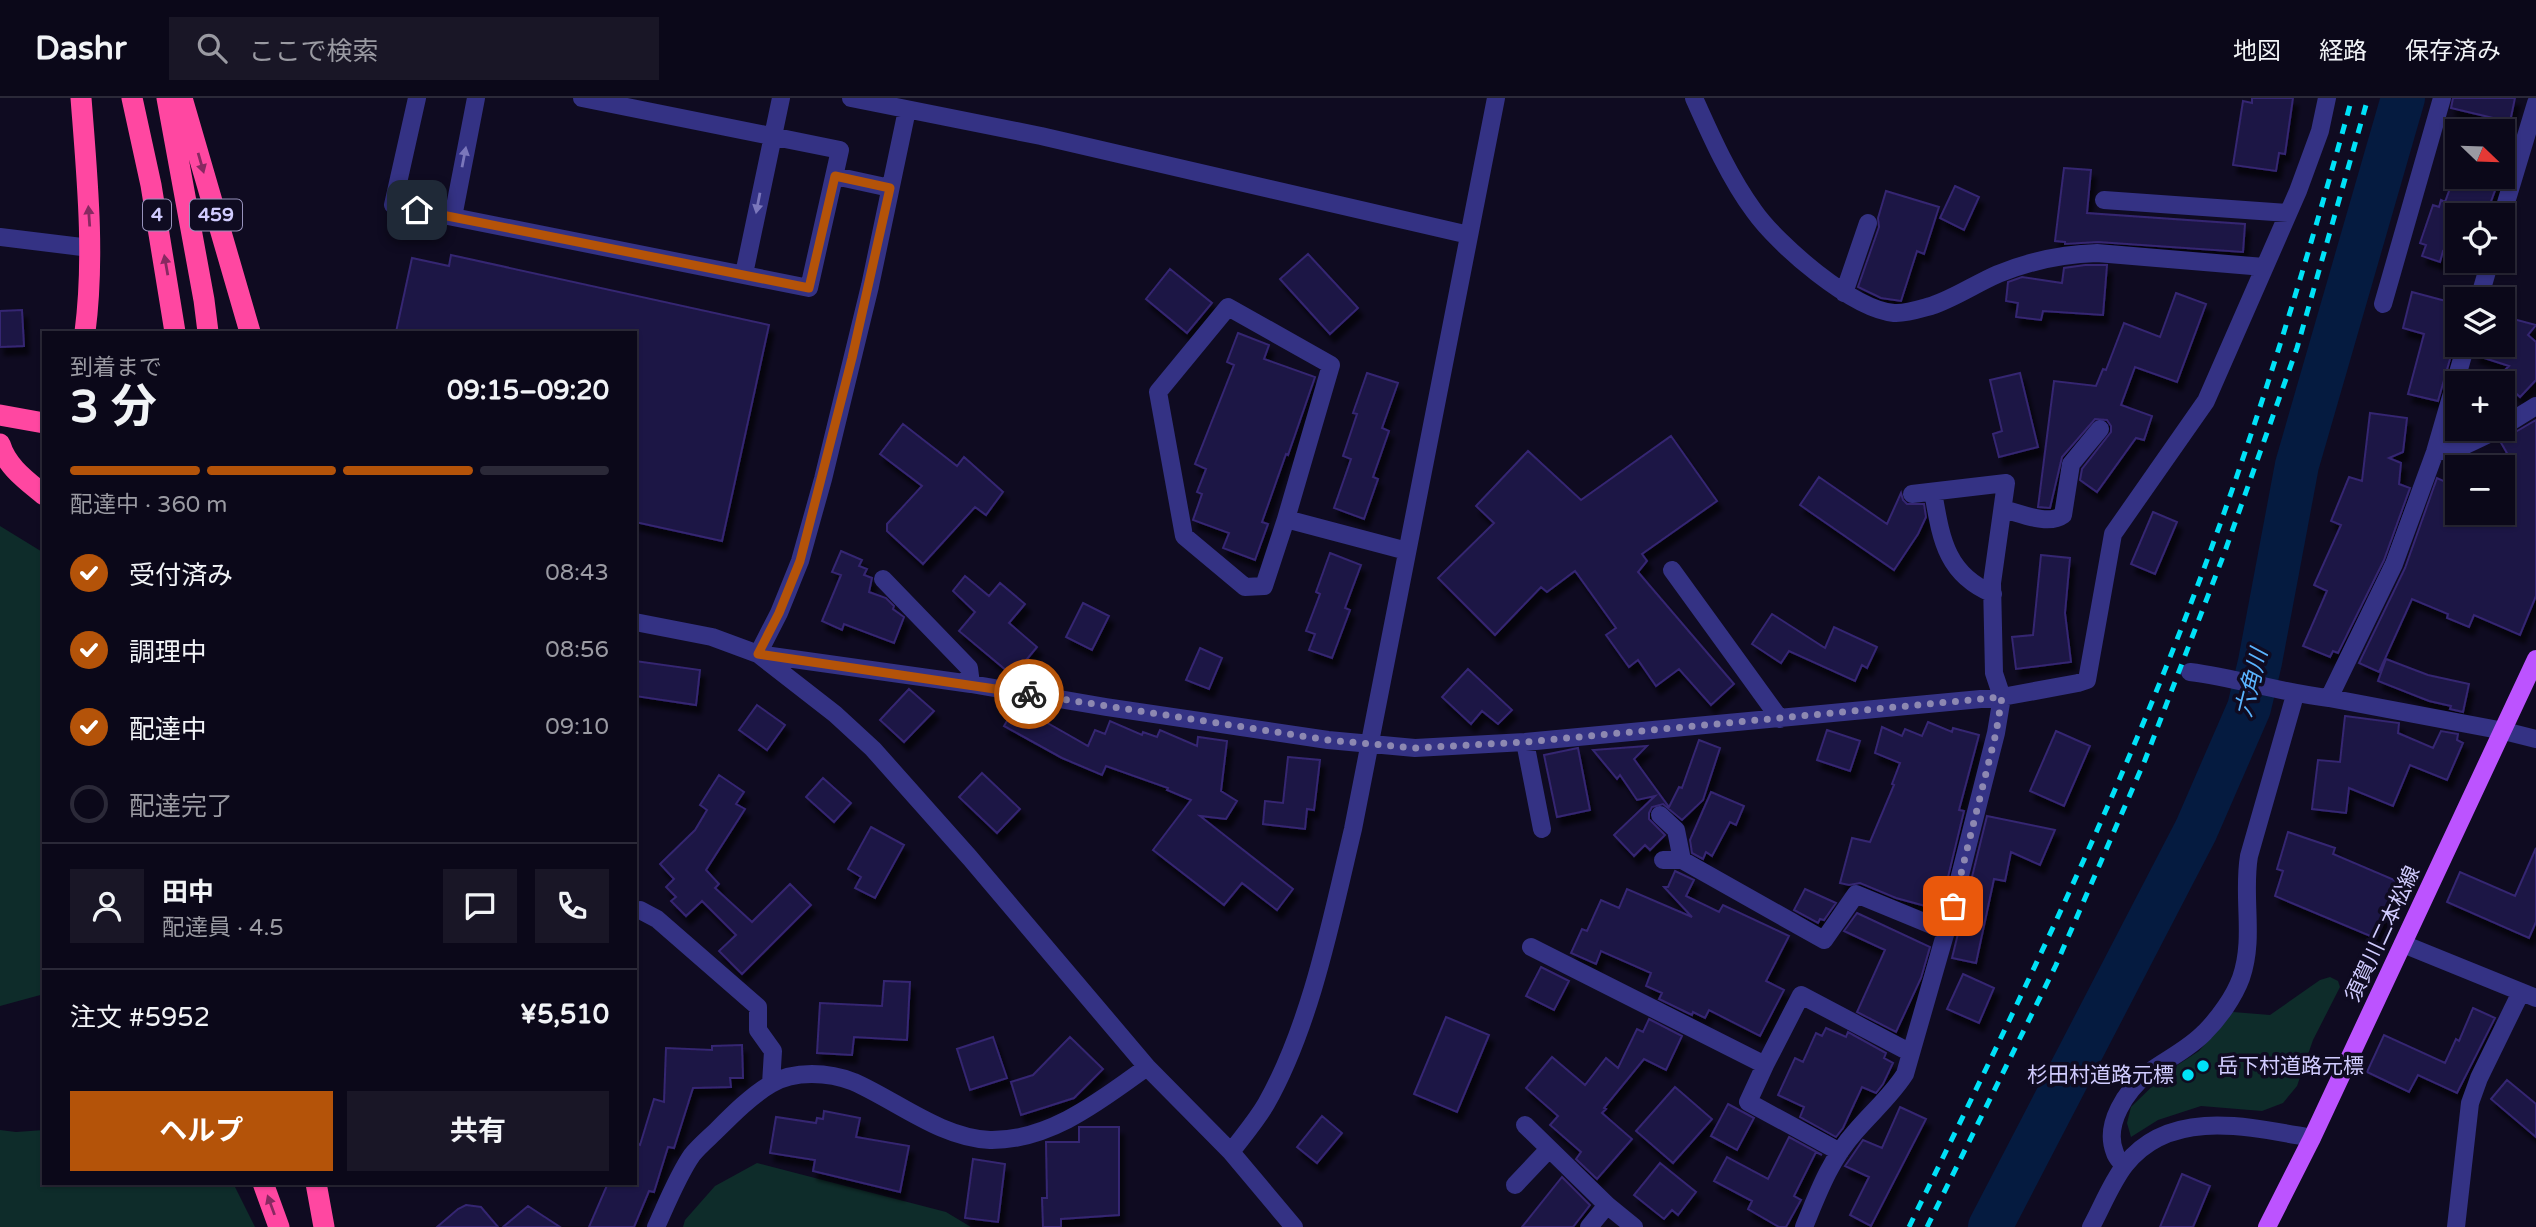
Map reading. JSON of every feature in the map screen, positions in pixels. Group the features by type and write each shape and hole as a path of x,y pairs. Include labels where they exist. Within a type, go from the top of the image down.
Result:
{"highway":[{"path":"81,98 90,248 90,295 85,331"},
{"name":"4","path":"132,98 151,184 175,331"},
{"name":"4","path":"167,98 208,331"},
{"name":"459","path":"182,98 250,331"},
{"path":"0,415 42,423"},
{"path":"0,444 4,455 16,471 42,493"},
{"path":"264,1185 279,1227"},
{"path":"318,1188 324,1227"}],"main road":[{"name":"須賀川二本松線","path":"2267,1227 2312,1138 2536,659"}],"street":[{"path":"417,98 393,205 809,288 841,150 582,98"},
{"path":"453,217 476,98"},
{"path":"744,274 781,98"},
{"path":"851,98 1041,136 1469,235"},
{"path":"1231,1152 1265,1104 1286,1063 1331,920 1353,829 1496,98"},
{"path":"1694,98 1711,135 1754,211 1770,230 1806,264 1844,293 1877,309 1895,313 1912,311 1965,292 2009,270 2071,253 2264,267"},
{"path":"637,622 712,638 758,654 1369,745 1415,748 1525,742 1780,719 2002,697 2078,683 2087,680 2113,534 2206,401 2288,213 2320,131 2327,98"},
{"path":"2383,304 2442,98"},
{"path":"2506,203 2536,103"},
{"path":"758,654 779,613 800,561 823,479 864,312 907,110"},
{"path":"835,176 890,188"},
{"path":"2104,200 2288,213"},
{"path":"1844,293 1868,223"},
{"path":"0,237 90,248"},
{"path":"1228,307 1331,365 1286,519 1264,586 1245,587 1184,536 1158,392 1228,307"},
{"path":"2329,698 2393,564 2435,452 2463,357"},
{"path":"2515,419 2536,406"},
{"path":"2003,509 2048,520 2063,515 2071,464 2100,429"},
{"path":"2435,452 2459,448 2474,441"},
{"path":"1804,1227 1823,1180 1840,1152 1905,1074 1946,931 1996,733 2002,697 1994,673 1992,583 2006,482 1912,495"},
{"path":"1933,492 1942,543 1952,561 1976,587 1993,594"},
{"path":"1286,519 1408,551"},
{"path":"1671,570 1780,719"},
{"path":"883,579 968,668 971,684"},
{"path":"758,654 835,714 873,749 970,858 1147,1067 1231,1152 1294,1227"},
{"path":"2190,672 2240,680 2290,693 2504,730 2536,739"},
{"path":"2124,1166 2114,1152 2112,1135 2119,1108 2130,1091 2147,1074 2204,1033 2216,1020 2240,980 2249,936 2245,877 2290,693"},
{"path":"1525,742 1542,829"},
{"path":"1660,815 1676,830 1672,860 1824,940 1856,894 1946,931"},
{"path":"649,915 758,1007 758,1030 773,1051 771,1084"},
{"path":"2403,944 2528,995 2479,1078 2470,1103 2456,1227"},
{"path":"1531,947 1765,1065"},
{"path":"1840,1152 1748,1102 1801,995 1912,1053"},
{"path":"656,1227 692,1156 729,1118 771,1084 807,1074 840,1077 855,1082 934,1124 990,1140 1053,1126 1089,1109 1147,1067"},
{"path":"1525,1125 1606,1205 1634,1227"},
{"path":"2091,1227 2124,1166 2156,1139 2170,1131 2221,1125 2312,1138"},
{"path":"1515,1185 1549,1149"},
{"path":"1589,1227 1606,1205"}],"green space":[{"path":"0,526 42,552 42,995 0,1006"},
{"path":"2330,977 2338,981 2340,987 2313,1040 2297,1086 2283,1103 2262,1111 2201,1106 2158,1120 2131,1137 2127,1123 2131,1107 2167,1072 2199,1051 2233,1012 2270,1015 2320,980"},
{"path":"0,1130 42,1130 42,1185 234,1185 255,1227 0,1227"},
{"path":"757,1163 946,1212 971,1227 683,1227 685,1220 715,1186"}],"building":[{"path":"2252,98 2293,98 2285,154 2279,153 2276,171 2233,165 2243,101 2252,103"},
{"path":"2453,98 2515,98 2511,119 2497,119 2451,108"},
{"path":"2064,168 2091,170 2087,213 2245,224 2243,252 2098,242 2065,244 2055,241"},
{"path":"1955,186 1979,197 1964,230 1940,218"},
{"path":"2450,189 2496,189 2490,203 2445,203 2445,252 2443,251 2440,262 2422,256 2426,245 2420,243 2433,205 2439,207 2441,200 2445,202"},
{"path":"1886,191 1939,207 1924,254 1917,251 1901,301 1881,298 1858,287 1879,227 1878,218"},
{"path":"1308,254 1358,308 1330,334 1280,279"},
{"path":"451,255 769,325 722,541 637,522 637,331 396,331 412,258 449,266"},
{"path":"2107,265 2103,315 2043,311 2041,320 2016,317 2018,303 2006,301 2008,282 2022,277 2062,283 2064,268"},
{"path":"1170,269 1212,303 1187,333 1146,299"},
{"path":"2412,292 2445,301 2445,357 2451,357 2438,401 2408,394 2424,334 2403,328"},
{"path":"2176,293 2206,304 2177,382 2135,367 2121,405 2152,416 2144,440 2136,438 2097,492 2080,480 2082,469 2111,432 2107,420 2095,419 2062,457 2050,508 2038,507 2054,381 2096,386 2103,369 2106,370 2124,323 2160,337"},
{"path":"22,310 24,346 0,347 0,311"},
{"path":"2515,319 2536,325 2528,335 2536,342 2536,380 2520,397 2515,392 2515,371 2504,371 2509,366 2481,357 2515,357"},
{"path":"1238,333 1269,345 1264,359 1315,377 1262,522 1268,524 1255,560 1223,548 1229,533 1193,520 1202,494 1197,492 1206,469 1195,464 1234,365 1227,362"},
{"path":"1367,373 1398,383 1382,428 1389,431 1373,477 1378,479 1364,519 1334,508 1351,459 1343,456 1357,414 1353,413"},
{"path":"2020,373 2038,447 1999,457 1993,434 2002,431 1990,380"},
{"path":"2370,413 2407,418 2403,452 2389,458 2401,463 2399,484 2410,488 2384,560 2338,653 2333,651 2330,657 2303,646 2327,591 2314,585 2341,525 2331,521 2349,477 2362,481"},
{"path":"2536,420 2536,596 2520,635 2474,615 2469,627 2447,618 2448,614 2412,599 2379,672 2359,663 2405,568 2437,478 2445,482 2445,525 2515,525 2515,455 2503,455 2507,453 2500,441 2515,441 2515,432"},
{"path":"903,424 957,466 964,457 1003,492 986,515 975,507 923,564 887,531 887,524 922,486 880,454"},
{"path":"1671,436 1717,501 1642,554 1647,561 1638,572 1734,684 1711,705 1679,669 1656,686 1638,660 1629,667 1606,635 1616,628 1575,571 1547,592 1541,587 1495,635 1438,578 1494,523 1476,506 1528,451 1581,500"},
{"path":"1819,477 1887,524 1901,493 1907,504 1924,504 1926,517 1894,570 1800,505"},
{"path":"2153,512 2177,522 2155,574 2131,564"},
{"path":"841,551 862,560 859,566 867,569 864,575 872,578 869,592 886,598 894,606 893,609 904,617 894,643 844,624 842,630 822,621 841,575 832,572"},
{"path":"1330,553 1361,565 1345,608 1350,610 1332,658 1309,650 1315,634 1306,631 1320,594 1316,592"},
{"path":"2041,555 2070,558 2065,613 2071,662 2016,669 2012,637 2033,635"},
{"path":"965,576 989,596 1000,583 1025,604 1009,623 1037,647 1013,676 959,631 975,612 953,591"},
{"path":"1083,603 1109,616 1092,650 1066,637"},
{"path":"1772,614 1825,648 1834,627 1877,647 1867,668 1862,665 1855,681 1789,651 1781,663 1752,644"},
{"path":"1200,648 1222,658 1209,689 1186,680"},
{"path":"2386,659 2428,675 2469,684 2463,712 2378,681"},
{"path":"637,661 700,670 696,705 637,696"},
{"path":"1468,669 1512,710 1498,724 1482,711 1471,724 1442,697"},
{"path":"909,689 934,711 904,742 880,720"},
{"path":"757,705 785,725 767,750 739,730"},
{"path":"1016,705 1088,746 1095,730 1105,734 1110,721 1142,735 1143,732 1157,737 1160,730 1197,746 1198,737 1227,741 1221,791 1237,801 1226,819 1200,816 1293,889 1277,910 1242,883 1224,905 1153,850 1191,800 1167,790 1168,788 1106,766 1102,775 1062,758 1004,726"},
{"path":"2345,716 2399,723 2398,733 2433,748 2441,731 2458,734 2457,740 2463,743 2447,780 2410,765 2393,806 2349,788 2346,813 2312,809 2318,760 2340,762"},
{"path":"1928,722 1952,732 1953,728 1979,735 1959,810 1964,811 1940,910 1896,898 1860,883 1840,883 1852,838 1870,842 1894,785 1892,784 1900,763 1875,753 1882,727 1902,736 1905,729 1922,736"},
{"path":"1827,730 1860,741 1850,771 1817,760"},
{"path":"2056,731 2090,746 2064,806 2030,791"},
{"path":"1699,740 1720,748 1703,800 1682,820 1663,804 1652,807 1649,819 1665,835 1650,850 1645,845 1634,856 1614,835 1655,796 1637,800 1620,775 1617,779 1593,750 1647,746 1634,759 1669,807 1679,787 1682,788"},
{"path":"1578,748 1590,810 1557,817 1544,755"},
{"path":"1288,757 1320,760 1314,810 1307,809 1305,829 1263,824 1265,801 1283,803"},
{"path":"982,773 1020,809 997,833 959,797"},
{"path":"719,775 744,792 736,804 745,809 706,870 719,884 715,888 752,922 790,884 811,905 742,974 719,951 736,935 702,901 686,916 671,901 676,897 666,887 674,879 660,864 695,830 707,810 700,805"},
{"path":"823,778 851,803 834,822 806,797"},
{"path":"1711,792 1744,806 1736,825 1730,822 1712,856 1706,852 1703,859 1692,853 1690,840"},
{"path":"1987,816 2055,830 2040,865 2011,852 2005,881 1994,879 1976,963 1952,958"},
{"path":"871,827 904,845 875,898 855,888 861,877 848,869"},
{"path":"2288,832 2335,848 2333,854 2399,882 2375,938 2275,896 2283,871 2277,869"},
{"path":"2536,848 2536,922 2529,938 2447,902 2460,872 2515,896"},
{"path":"1675,871 1694,880 1686,896 1719,912 1723,905 1789,936 1766,981 1784,990 1760,1036 1709,1010 1705,1018 1693,1012 1692,1015 1659,999 1662,993 1646,986 1651,973 1601,951 1596,964 1571,953 1582,929 1587,931 1601,900 1619,908 1627,889 1692,917 1664,887 1668,887"},
{"path":"1805,889 1836,903 1824,920 1820,919 1818,923 1794,910"},
{"path":"1857,913 1930,947 1921,978 1896,1032 1857,1012 1885,950 1844,931"},
{"path":"1541,967 1569,981 1554,1010 1526,996"},
{"path":"1963,974 1994,988 1979,1023 1947,1009"},
{"path":"884,981 910,982 907,1040 854,1037 852,1055 817,1053 820,1003 882,1006"},
{"path":"2473,1008 2495,1018 2457,1093 2418,1075 2409,1092 2367,1072 2384,1035 2445,1063 2456,1039 2459,1041"},
{"path":"1446,1017 1489,1035 1457,1112 1414,1094"},
{"path":"1649,1019 1682,1036 1666,1070 1644,1059 1604,1108 1606,1109 1602,1113 1632,1139 1597,1179 1576,1159 1581,1152 1550,1125 1558,1116 1526,1088 1552,1057 1585,1085 1606,1058 1618,1068 1637,1029 1643,1032"},
{"path":"1826,1028 1846,1037 1848,1032 1886,1053 1884,1058 1893,1063 1876,1093 1862,1087 1836,1137 1800,1117 1804,1107 1778,1095 1795,1058 1803,1062 1816,1033 1822,1036"},
{"path":"993,1037 1007,1078 970,1090 957,1049"},
{"path":"1070,1037 1103,1069 1074,1098 1021,1115 1011,1082 1033,1075"},
{"path":"742,1045 743,1078 730,1078 731,1087 693,1088 674,1148 668,1147 654,1192 649,1191 634,1227 589,1227 607,1185 637,1185 637,1144 640,1145 654,1099 664,1102 666,1048 712,1050 712,1046"},
{"path":"2507,1080 2536,1104 2536,1137 2491,1099"},
{"path":"1675,1087 1712,1119 1673,1163 1636,1131"},
{"path":"1728,1104 1754,1118 1737,1150 1711,1136"},
{"path":"1900,1107 1926,1119 1871,1226 1850,1215 1869,1177 1845,1166 1863,1140 1882,1148"},
{"path":"824,1111 860,1118 856,1137 909,1146 900,1192 813,1171 815,1160 770,1153 776,1117 816,1123 817,1118 823,1119"},
{"path":"1322,1116 1342,1133 1317,1163 1297,1147"},
{"path":"1079,1127 1119,1127 1119,1215 1061,1219 1061,1227 1043,1227 1042,1198 1047,1198 1046,1142 1079,1142"},
{"path":"1789,1137 1822,1155 1816,1152 1794,1196 1801,1200 1786,1227 1779,1227 1748,1209 1752,1201 1714,1181 1727,1157 1768,1179"},
{"path":"973,1159 1005,1164 998,1222 965,1218"},
{"path":"1660,1163 1696,1192 1678,1215 1672,1210 1664,1219 1634,1195"},
{"path":"2182,1174 2210,1186 2193,1227 2160,1227"},
{"path":"1562,1177 1590,1205 1573,1227 1522,1227"},
{"path":"466,1205 481,1207 498,1227 437,1227"},
{"path":"528,1206 560,1227 503,1227"}],"waterway":[{"name":"六角川","path":"1990,1227 2196,830 2249,708 2297,465 2403,98"}],"railway":[{"path":"1909,1227 2069,894 2177,639 2268,384 2352,98"},
{"path":"1927,1227 2056,965 2145,760 2224,554 2297,348 2368,98"}],"way so far":[{"path":"1029,694 1328,740 1415,748 1525,742 2002,697 1996,733 1953,906"}],"place":[{"name":"岳下村道路元標","path":"2203,1066"},
{"name":"杉田村道路元標","path":"2188,1075"}],"route":[{"path":"417,210 809,288 835,176 890,188 870,286 800,561 779,613 758,654 1029,694"}]}
